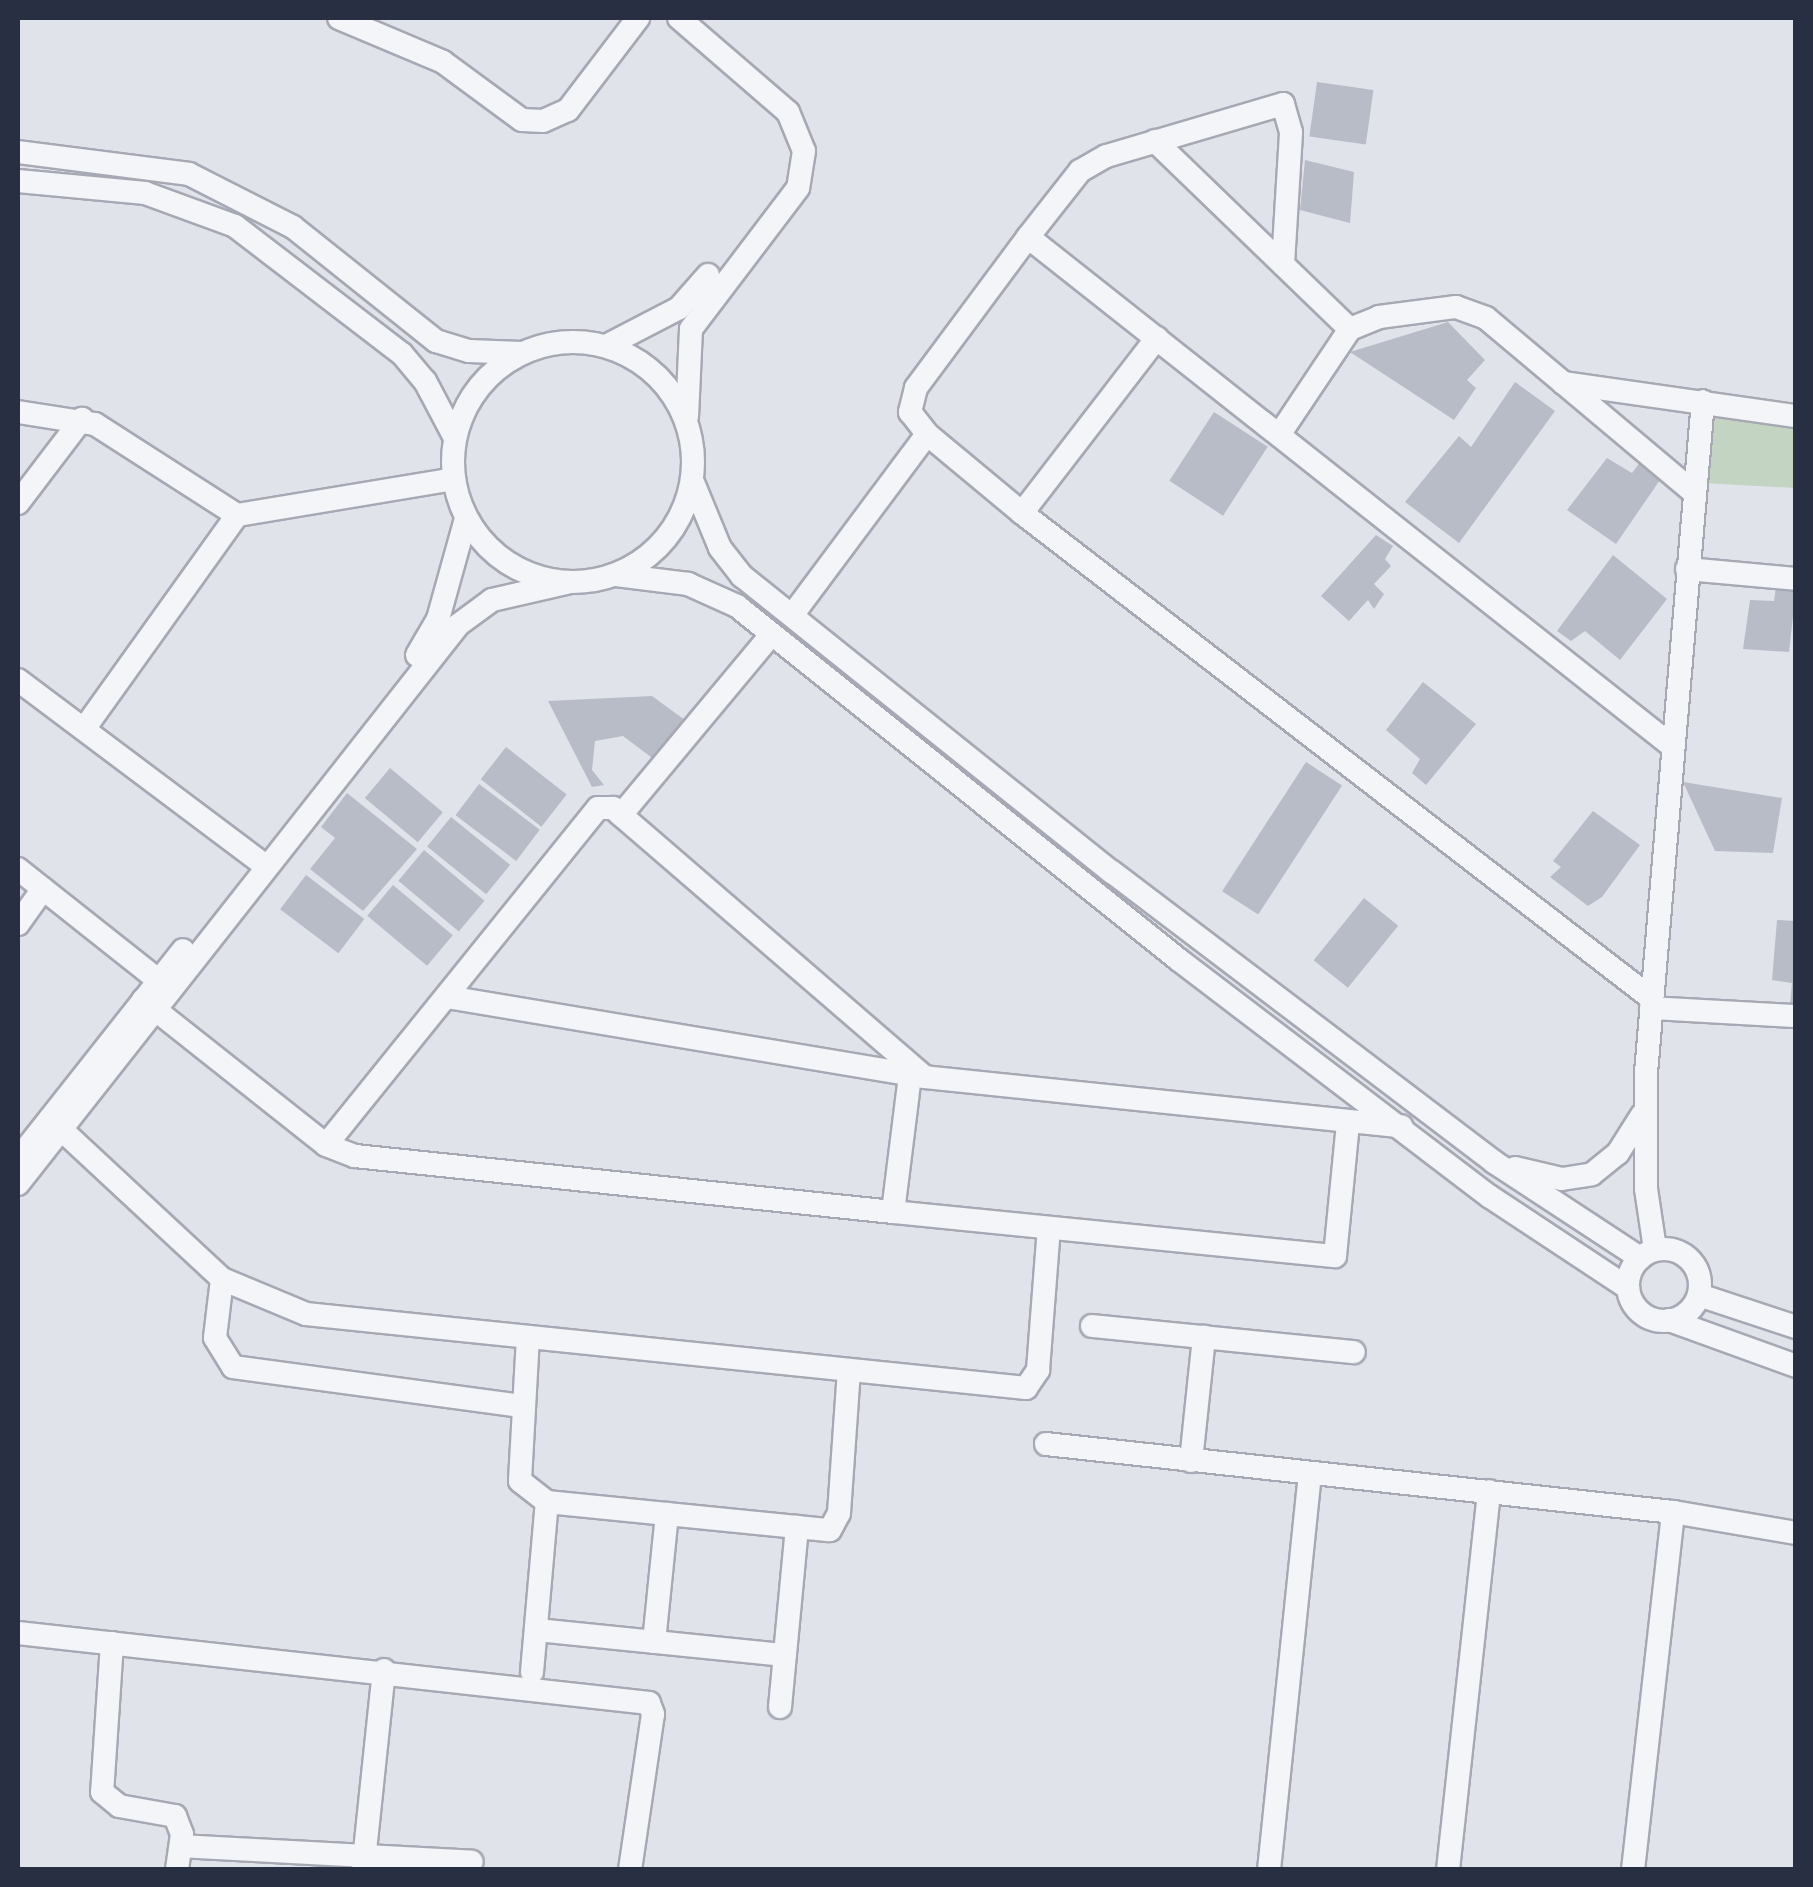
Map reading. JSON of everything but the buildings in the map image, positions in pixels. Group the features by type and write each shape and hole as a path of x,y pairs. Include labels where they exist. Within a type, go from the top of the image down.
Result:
{"street":[{"path":"338,18 443,62 522,120 544,121 568,110 638,18"},
{"path":"678,18 788,112 804,138 796,174 798,188 691,328 687,424 692,480 720,548 742,576 1112,872 1500,1166 1647,1253 1690,1259 1699,1294 1688,1312 1668,1320"},
{"path":"1282,264 1291,132 1287,108 1276,103 1156,141 1080,171 912,395 910,412 927,434 1022,514 1651,1003 1796,1016"},
{"path":"1156,141 1350,329"},
{"path":"18,152 189,174 294,227 436,340 469,351 522,353 564,342 606,346 647,367 687,424"},
{"path":"606,346 691,298 787,177 796,174"},
{"path":"18,181 145,193 235,226 402,354 425,380 455,438"},
{"path":"1028,236 1672,746"},
{"path":"1279,435 1350,329 1410,312 1474,312 1693,492"},
{"path":"1022,514 1157,338"},
{"path":"522,353 486,378 455,438 454,479 466,518 508,564 566,582"},
{"path":"1563,383 1796,416"},
{"path":"1628,1288 1647,1253 1644,1112 1651,1003 1703,401"},
{"path":"18,412 82,419 237,515 454,479"},
{"path":"18,503 82,419"},
{"path":"792,614 927,434"},
{"path":"616,574 667,538 692,480"},
{"path":"84,729 237,515"},
{"path":"261,863 432,634 466,518"},
{"path":"1687,570 1796,579"},
{"path":"18,1184 56,1124 150,1004 458,625 492,600 616,574 711,592 771,635 985,809 1489,1196 1628,1288 1637,1309 1796,1366"},
{"path":"621,815 771,635"},
{"path":"18,680 261,863"},
{"path":"326,1145 591,815 607,807 621,815 917,1076"},
{"path":"18,869 165,985"},
{"path":"18,924 43,889"},
{"path":"447,997 917,1076 1348,1124 1401,1126"},
{"path":"150,1004 326,1145 383,1160 1049,1228 1336,1256 1348,1124"},
{"path":"893,1212 917,1076"},
{"path":"1500,1166 1562,1179 1592,1174 1618,1154 1644,1112"},
{"path":"18,1159 56,1124"},
{"path":"56,1124 222,1278 306,1314 849,1371 1026,1388 1038,1370 1049,1228"},
{"path":"1489,1196 1500,1166"},
{"path":"222,1278 215,1338 233,1367 521,1406"},
{"path":"1699,1294 1796,1328"},
{"path":"1092,1326 1354,1352"},
{"path":"528,1337 521,1406 520,1481 547,1502 830,1530 839,1514 849,1371"},
{"path":"1191,1462 1204,1337"},
{"path":"1046,1444 1310,1476 1673,1512 1793,1538"},
{"path":"1269,1870 1310,1476"},
{"path":"1448,1870 1489,1491"},
{"path":"532,1672 547,1502"},
{"path":"1633,1870 1673,1512"},
{"path":"654,1642 667,1514"},
{"path":"780,1707 798,1527"},
{"path":"536,1630 785,1655"},
{"path":"18,1633 384,1670 651,1704 630,1870"},
{"path":"112,1643 102,1792 118,1806 170,1812 180,1824 177,1870"},
{"path":"364,1863 384,1670"},
{"path":"181,1846 364,1863 472,1862"}],"green space":[{"path":"1719,408 1795,422 1795,488 1703,483 1711,420"}]}
